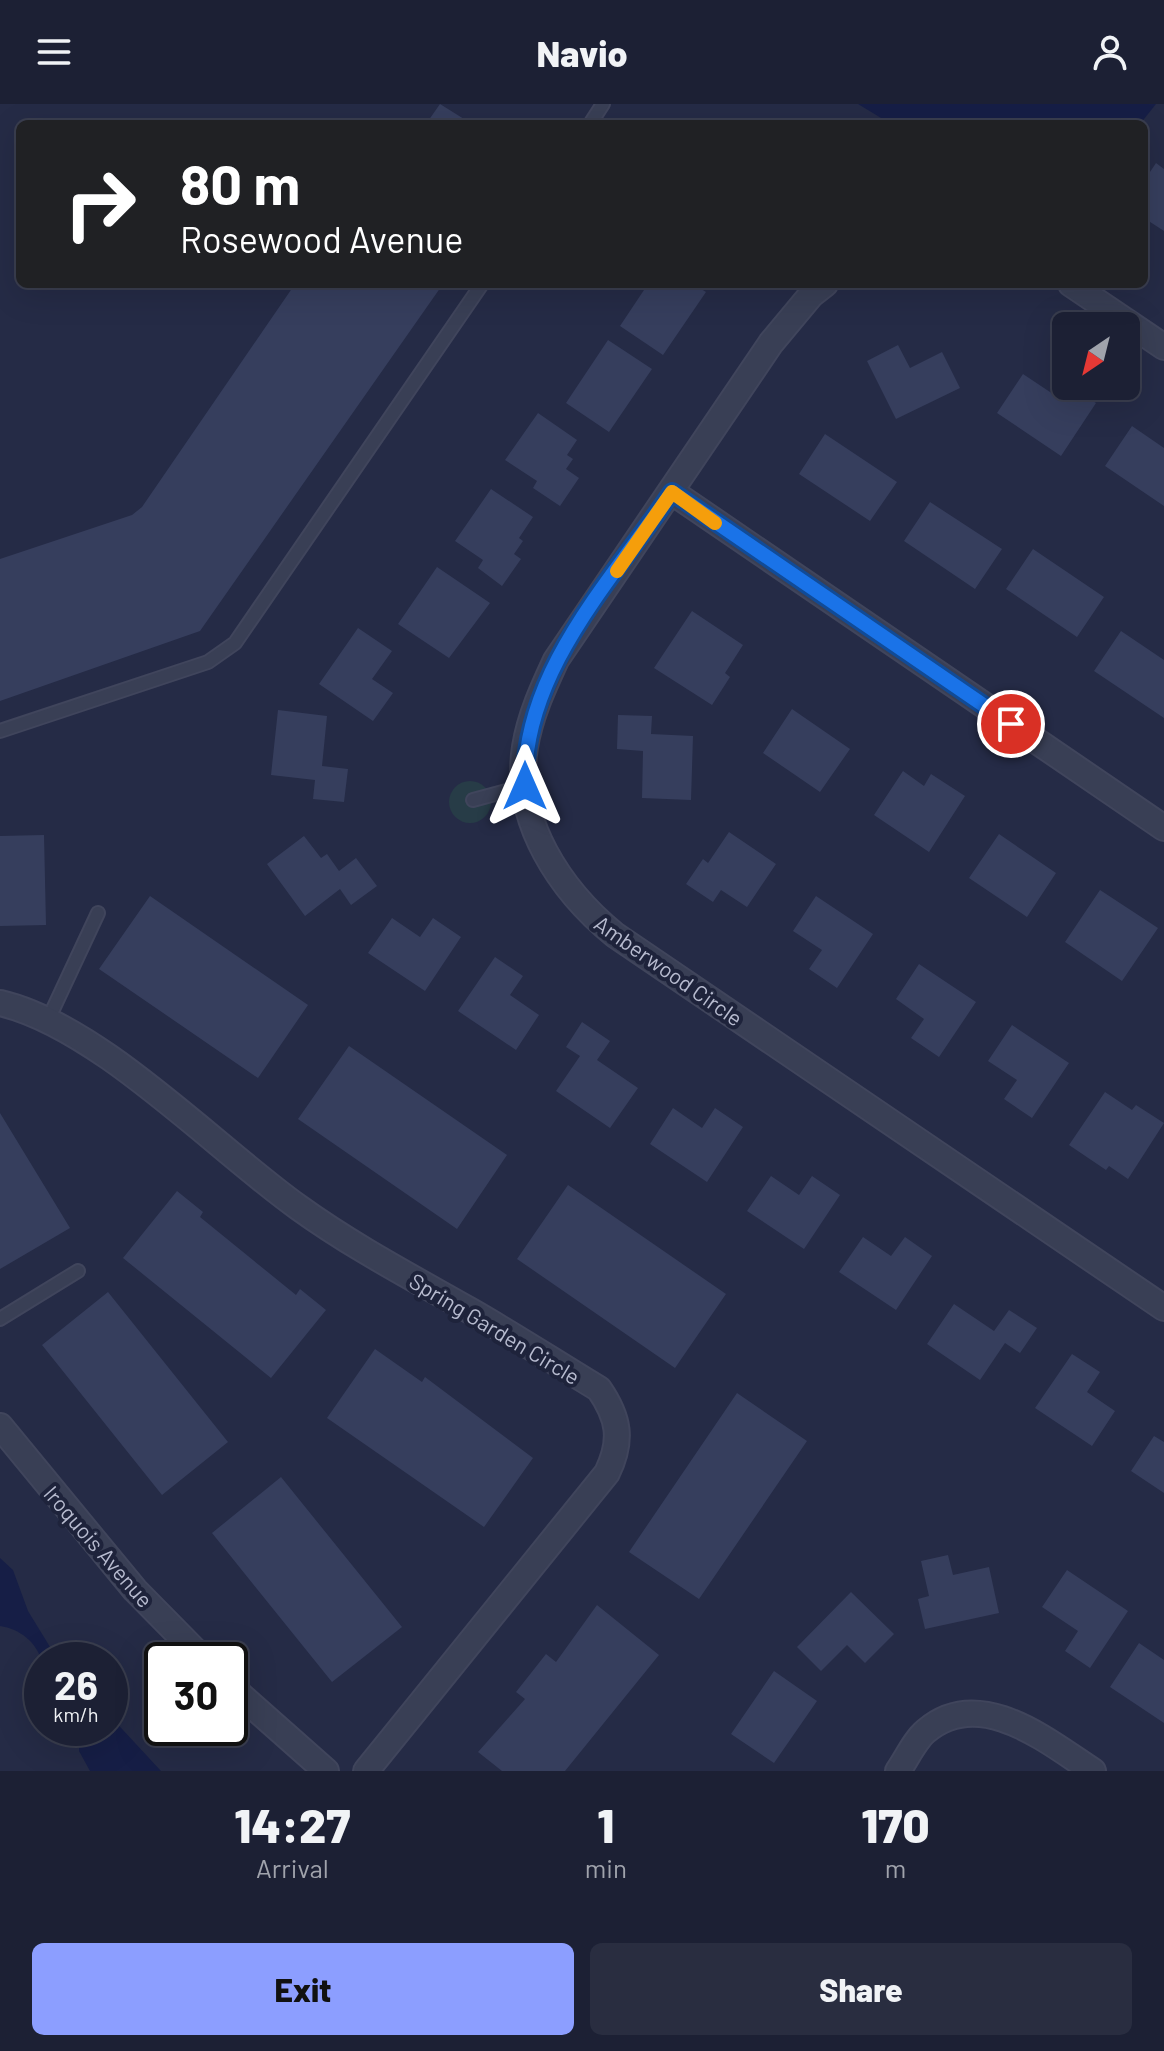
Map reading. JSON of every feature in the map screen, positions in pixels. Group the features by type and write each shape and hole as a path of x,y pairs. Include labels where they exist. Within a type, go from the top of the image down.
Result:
{"street":[{"name":"Amberwood Circle","path":"820,288 771,343 556,660 531,722 524,750 525,786 532,824 547,857 588,913 1164,1308"},
{"path":"1077,288 1164,347"},
{"path":"672,492 1164,828"},
{"name":"Spring Garden Circle","path":"0,1003 48,1020 158,1094 235,1160 299,1208 355,1245 599,1389 615,1413 619,1438 607,1473 366,1771"},
{"name":"Iroquois Avenue","path":"0,1426 97,1545 187,1642"},
{"path":"248,1702 326,1771"},
{"path":"898,1771 925,1732 945,1719 967,1713 1000,1717 1019,1724 1093,1771"}],"lane":[{"path":"0,731 208,662 235,643 479,288"},
{"path":"473,800 525,786"},
{"path":"48,1020 98,913"},
{"path":"0,1319 78,1271"}],"shaded area":[{"path":"470,781 485,787 491,802 485,817 470,823 455,817 449,802 455,787"}],"water":[{"path":"858,104 1156,104 1143,120 884,120"},
{"path":"0,1558 13,1570 28,1611 47,1642 30,1642 14,1630 0,1626"},
{"path":"128,1735 161,1771 90,1771 79,1746 128,1746"}],"building":[{"path":"440,104 466,120 429,120"},
{"path":"1156,163 1164,169 1164,231 1148,221 1148,175"},
{"path":"292,288 440,288 200,631 0,701 0,559 132,515 142,507"},
{"path":"645,288 700,288 706,292 663,355 620,326"},
{"path":"608,340 652,369 609,432 566,403"},
{"path":"898,345 910,368 942,352 960,388 896,419 867,361"},
{"path":"1023,374 1052,393 1052,400 1091,400 1096,403 1061,456 997,413"},
{"path":"538,413 577,440 567,455 573,459 566,469 579,478 560,506 533,488 537,481 505,460"},
{"path":"1132,426 1164,448 1164,506 1105,466"},
{"path":"825,434 897,482 870,521 799,474"},
{"path":"491,489 533,517 519,538 523,541 514,554 521,559 502,586 478,568 483,560 455,541"},
{"path":"930,502 1002,549 975,589 904,541"},
{"path":"1033,549 1104,597 1077,637 1006,589"},
{"path":"437,567 490,603 449,658 398,624"},
{"path":"692,611 743,645 725,673 730,677 712,705 654,668"},
{"path":"358,628 392,651 372,679 393,693 373,721 319,684"},
{"path":"1121,631 1164,660 1164,718 1094,671"},
{"path":"792,709 850,749 820,792 763,753"},
{"path":"278,710 327,716 322,766 348,769 344,802 313,799 315,780 271,775"},
{"path":"618,715 652,716 651,734 693,736 691,800 642,798 643,751 617,749"},
{"path":"903,771 924,786 931,774 965,796 929,852 874,815"},
{"path":"729,832 776,864 747,907 721,890 713,902 686,884 703,859 708,863"},
{"path":"999,834 1056,873 1027,917 969,878"},
{"path":"44,835 46,925 0,926 0,836"},
{"path":"304,836 321,858 327,854 339,871 356,858 377,886 351,905 340,889 305,916 267,864"},
{"path":"1100,890 1158,928 1122,981 1065,942"},
{"path":"150,896 308,1005 258,1078 99,969"},
{"path":"816,896 873,934 837,988 809,969 822,950 793,931"},
{"path":"392,918 420,937 433,918 461,937 425,991 368,953"},
{"path":"495,957 523,976 510,995 539,1015 516,1050 458,1011"},
{"path":"919,964 976,1002 939,1057 911,1038 924,1019 896,999"},
{"path":"582,1022 610,1041 597,1060 638,1088 610,1128 556,1091 580,1056 566,1047"},
{"path":"1012,1025 1069,1063 1032,1118 1004,1099 1017,1080 988,1061"},
{"path":"349,1046 507,1155 457,1229 298,1119"},
{"path":"1105,1092 1132,1110 1136,1105 1164,1123 1128,1179 1109,1166 1106,1170 1069,1145"},
{"path":"673,1108 702,1128 715,1108 743,1127 707,1182 650,1144"},
{"path":"0,1113 70,1228 0,1269"},
{"path":"771,1176 799,1195 812,1176 840,1195 804,1249 747,1211"},
{"path":"568,1185 726,1294 675,1368 517,1259"},
{"path":"177,1191 203,1212 200,1217 296,1295 300,1289 326,1310 271,1378 123,1258"},
{"path":"863,1237 891,1256 905,1237 932,1256 896,1310 839,1272"},
{"path":"108,1292 228,1442 162,1495 42,1345"},
{"path":"954,1304 994,1331 1009,1310 1037,1328 1020,1353 1005,1343 980,1380 927,1344"},
{"path":"375,1349 422,1382 425,1377 533,1458 484,1527 327,1418"},
{"path":"1072,1354 1100,1372 1087,1392 1115,1411 1092,1446 1035,1408"},
{"path":"737,1393 807,1441 699,1599 629,1552"},
{"path":"1154,1436 1164,1442 1164,1493 1131,1471"},
{"path":"281,1477 402,1627 332,1682 212,1533"},
{"path":"948,1555 953,1575 989,1567 999,1613 925,1629 918,1599 929,1596 921,1561"},
{"path":"1067,1570 1128,1611 1090,1668 1065,1651 1078,1631 1042,1607"},
{"path":"851,1592 894,1634 865,1663 847,1645 821,1671 797,1647"},
{"path":"597,1605 659,1655 565,1771 502,1771 478,1752 525,1699 516,1692 546,1654 556,1662"},
{"path":"1139,1643 1164,1660 1164,1723 1110,1687"},
{"path":"774,1671 817,1701 774,1763 731,1734"}],"slow traffic":[{"path":"617,571 672,492 715,523"}],"route":[{"path":"525,786 524,750 535,706 556,660 672,492 1011,724"}]}
